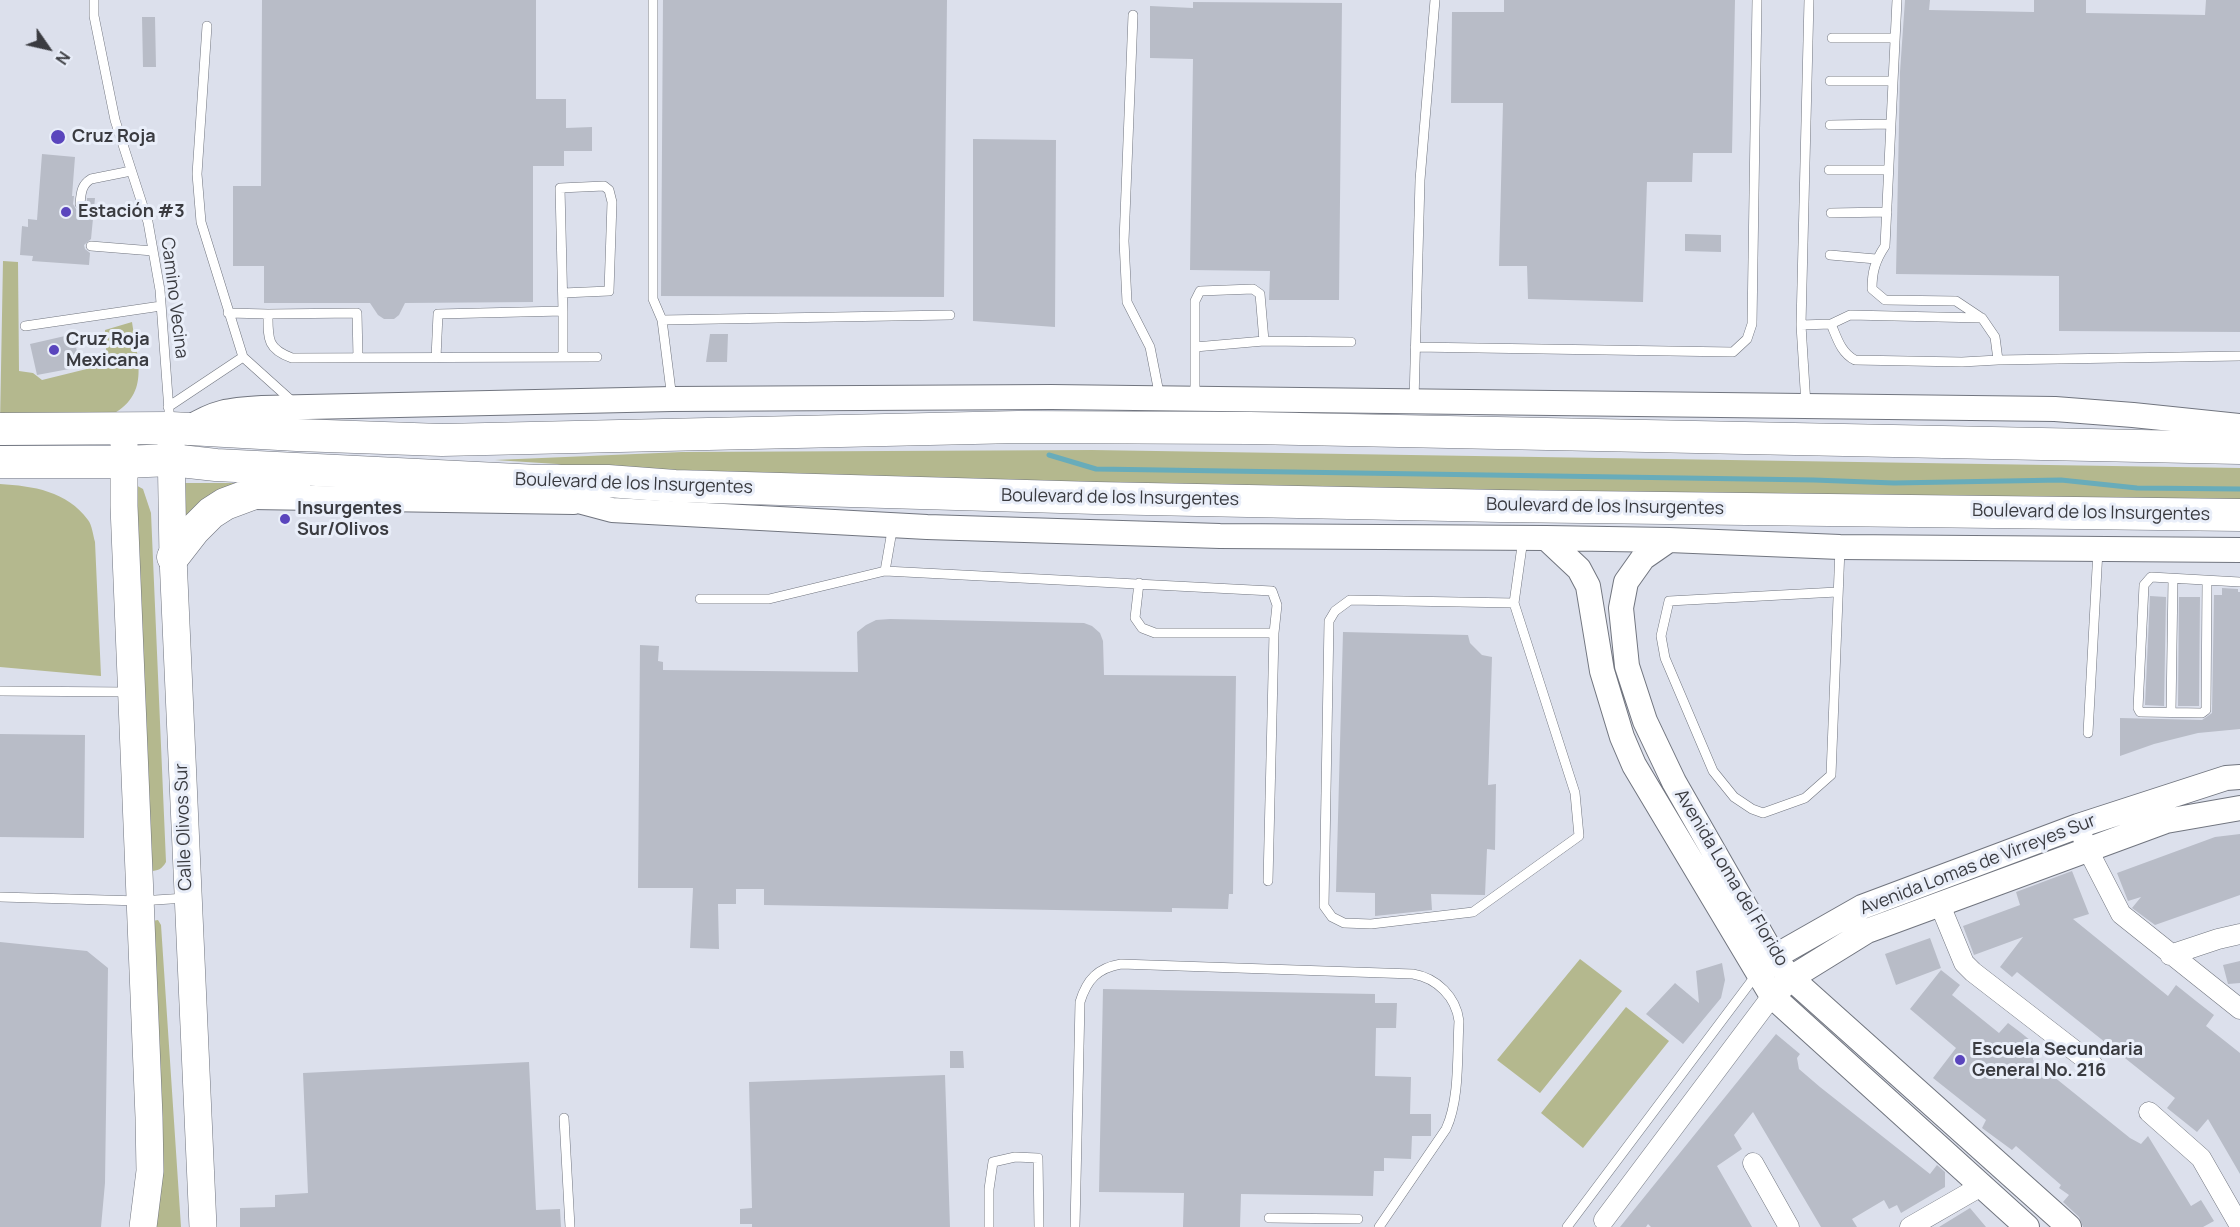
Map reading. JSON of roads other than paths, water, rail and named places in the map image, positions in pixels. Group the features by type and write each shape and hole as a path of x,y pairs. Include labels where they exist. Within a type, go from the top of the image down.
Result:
{"highway":[{"path":"0,429 124,428 175,421 442,440 1018,427 1250,428 2240,448"},
{"name":"Boulevard de los Insurgentes","path":"0,462 171,460 216,465 538,481 1108,498 2240,515"},
{"path":"173,557 211,513 241,497 268,488 310,468"}],"main road":[{"name":"Calle Olivos Sur","path":"175,421 171,460 173,557 203,1227"},
{"path":"124,428 150,1171 143,1227"}],"street":[{"path":"175,421 232,410 672,399 1195,398 2055,409 2240,426"},
{"path":"538,481 582,502 612,510 893,525 1220,536 1669,540 1840,547 2098,547 2240,550"},
{"path":"241,497 582,502"},
{"name":"Avenida Loma del Florido","path":"1535,538 1578,569 1588,586 1602,671 1622,737 1634,765 1700,876 1766,965 1791,978 2069,1227"},
{"name":"Avenida Loma del Florido","path":"1669,540 1643,558 1626,582 1621,608 1627,666 1645,722 1674,783 1719,862 1766,965 1773,996 2027,1227"},
{"name":"Avenida Lomas de Virreyes Sur","path":"1766,965 1862,907 2078,826 2226,778 2240,777"},
{"name":"Avenida Lomas de Virreyes Sur","path":"1604,1220 1773,996 1791,978 1867,931 2166,821 2240,808"},
{"path":"2078,826 2121,914 2240,1009"},
{"path":"1700,876 1719,862"},
{"path":"1940,905 1964,963 2092,1065"},
{"path":"2170,955 2240,934"},
{"path":"2150,1112 2200,1158 2240,1226"},
{"path":"1753,1163 1789,1227"},
{"path":"1910,1227 1983,1185"}],"lane":[{"name":"Camino Vecina","path":"94,0 94,16 115,120 148,222 161,306 168,390 175,421"},
{"path":"653,0 653,299 662,320 672,399"},
{"path":"1414,400 1420,180 1436,0"},
{"path":"1415,347 1733,352 1747,339 1752,324 1757,0"},
{"path":"1806,405 1801,325 1809,0"},
{"path":"1897,0 1885,246 1876,259 1872,275 1872,290 1885,300 1956,301 1982,318 1995,337 1998,360"},
{"path":"1133,15 1124,241 1127,302 1150,347 1160,398"},
{"path":"207,26 197,174 201,222 243,357 299,408"},
{"path":"1832,38 1894,38"},
{"path":"1830,81 1892,81"},
{"path":"1830,125 1890,124"},
{"path":"1829,170 1888,170"},
{"path":"80,204 82,189 86,182 131,171"},
{"path":"563,293 609,291 612,202 609,190 604,186 560,189 563,357"},
{"path":"1831,213 1887,213"},
{"path":"91,246 153,251"},
{"path":"1830,255 1876,259"},
{"path":"1195,398 1195,301 1200,291 1253,289 1260,294 1264,341"},
{"path":"25,326 161,306"},
{"path":"436,358 438,314 563,311"},
{"path":"228,313 357,314 358,358"},
{"path":"268,314 268,336 273,348 280,354 292,358 597,357"},
{"path":"662,320 950,315"},
{"path":"1801,325 1831,324 1850,315 1982,318"},
{"path":"1831,324 1847,356 1855,360 1962,362 2240,356"},
{"path":"1195,347 1264,341 1351,342"},
{"path":"175,421 243,357"},
{"path":"885,571 893,525"},
{"path":"1514,603 1350,600 1335,611 1329,621 1324,906 1332,917 1344,923 1371,924 1473,912 1579,836 1575,793 1514,603 1535,538"},
{"path":"1837,592 1669,601 1661,636 1665,658 1713,771 1734,797 1752,809 1763,813 1805,798 1831,775 1840,547"},
{"path":"2088,733 2098,547"},
{"path":"700,599 769,599 885,571 1272,591 1277,605 1274,633 1268,881"},
{"path":"2207,582 2206,710 2202,713 2140,712 2138,708 2144,585 2151,577 2207,582 2240,582"},
{"path":"2171,712 2173,579"},
{"path":"1139,583 1135,618 1142,628 1149,631 1155,633 1274,633"},
{"path":"0,692 132,692"},
{"path":"0,897 140,901 187,898"},
{"path":"1075,1227 1080,1002 1090,980 1098,971 1121,964 1413,974 1425,976 1447,994 1458,1009 1460,1021 1451,1119 1379,1227"},
{"name":"Avenida Lomas de Virreyes Sur","path":"1567,1227 1766,965"},
{"path":"564,1118 570,1227"},
{"path":"989,1227 989,1189 993,1162 1016,1157 1038,1158 1039,1227"},
{"path":"1269,1218 1312,1223 1358,1219"}],"waterway":[{"path":"1049,455 1096,469 1894,483 2061,480 2137,488 2240,489"}],"place":[{"name":"Cruz Roja","path":"58,137"},
{"name":"Estación #3","path":"66,212"},
{"name":"Cruz Roja Mexicana","path":"54,350"},
{"name":"Insurgentes Sur/Olivos","path":"285,519"},
{"name":"Escuela Secundaria General No. 216","path":"1960,1060"}]}
